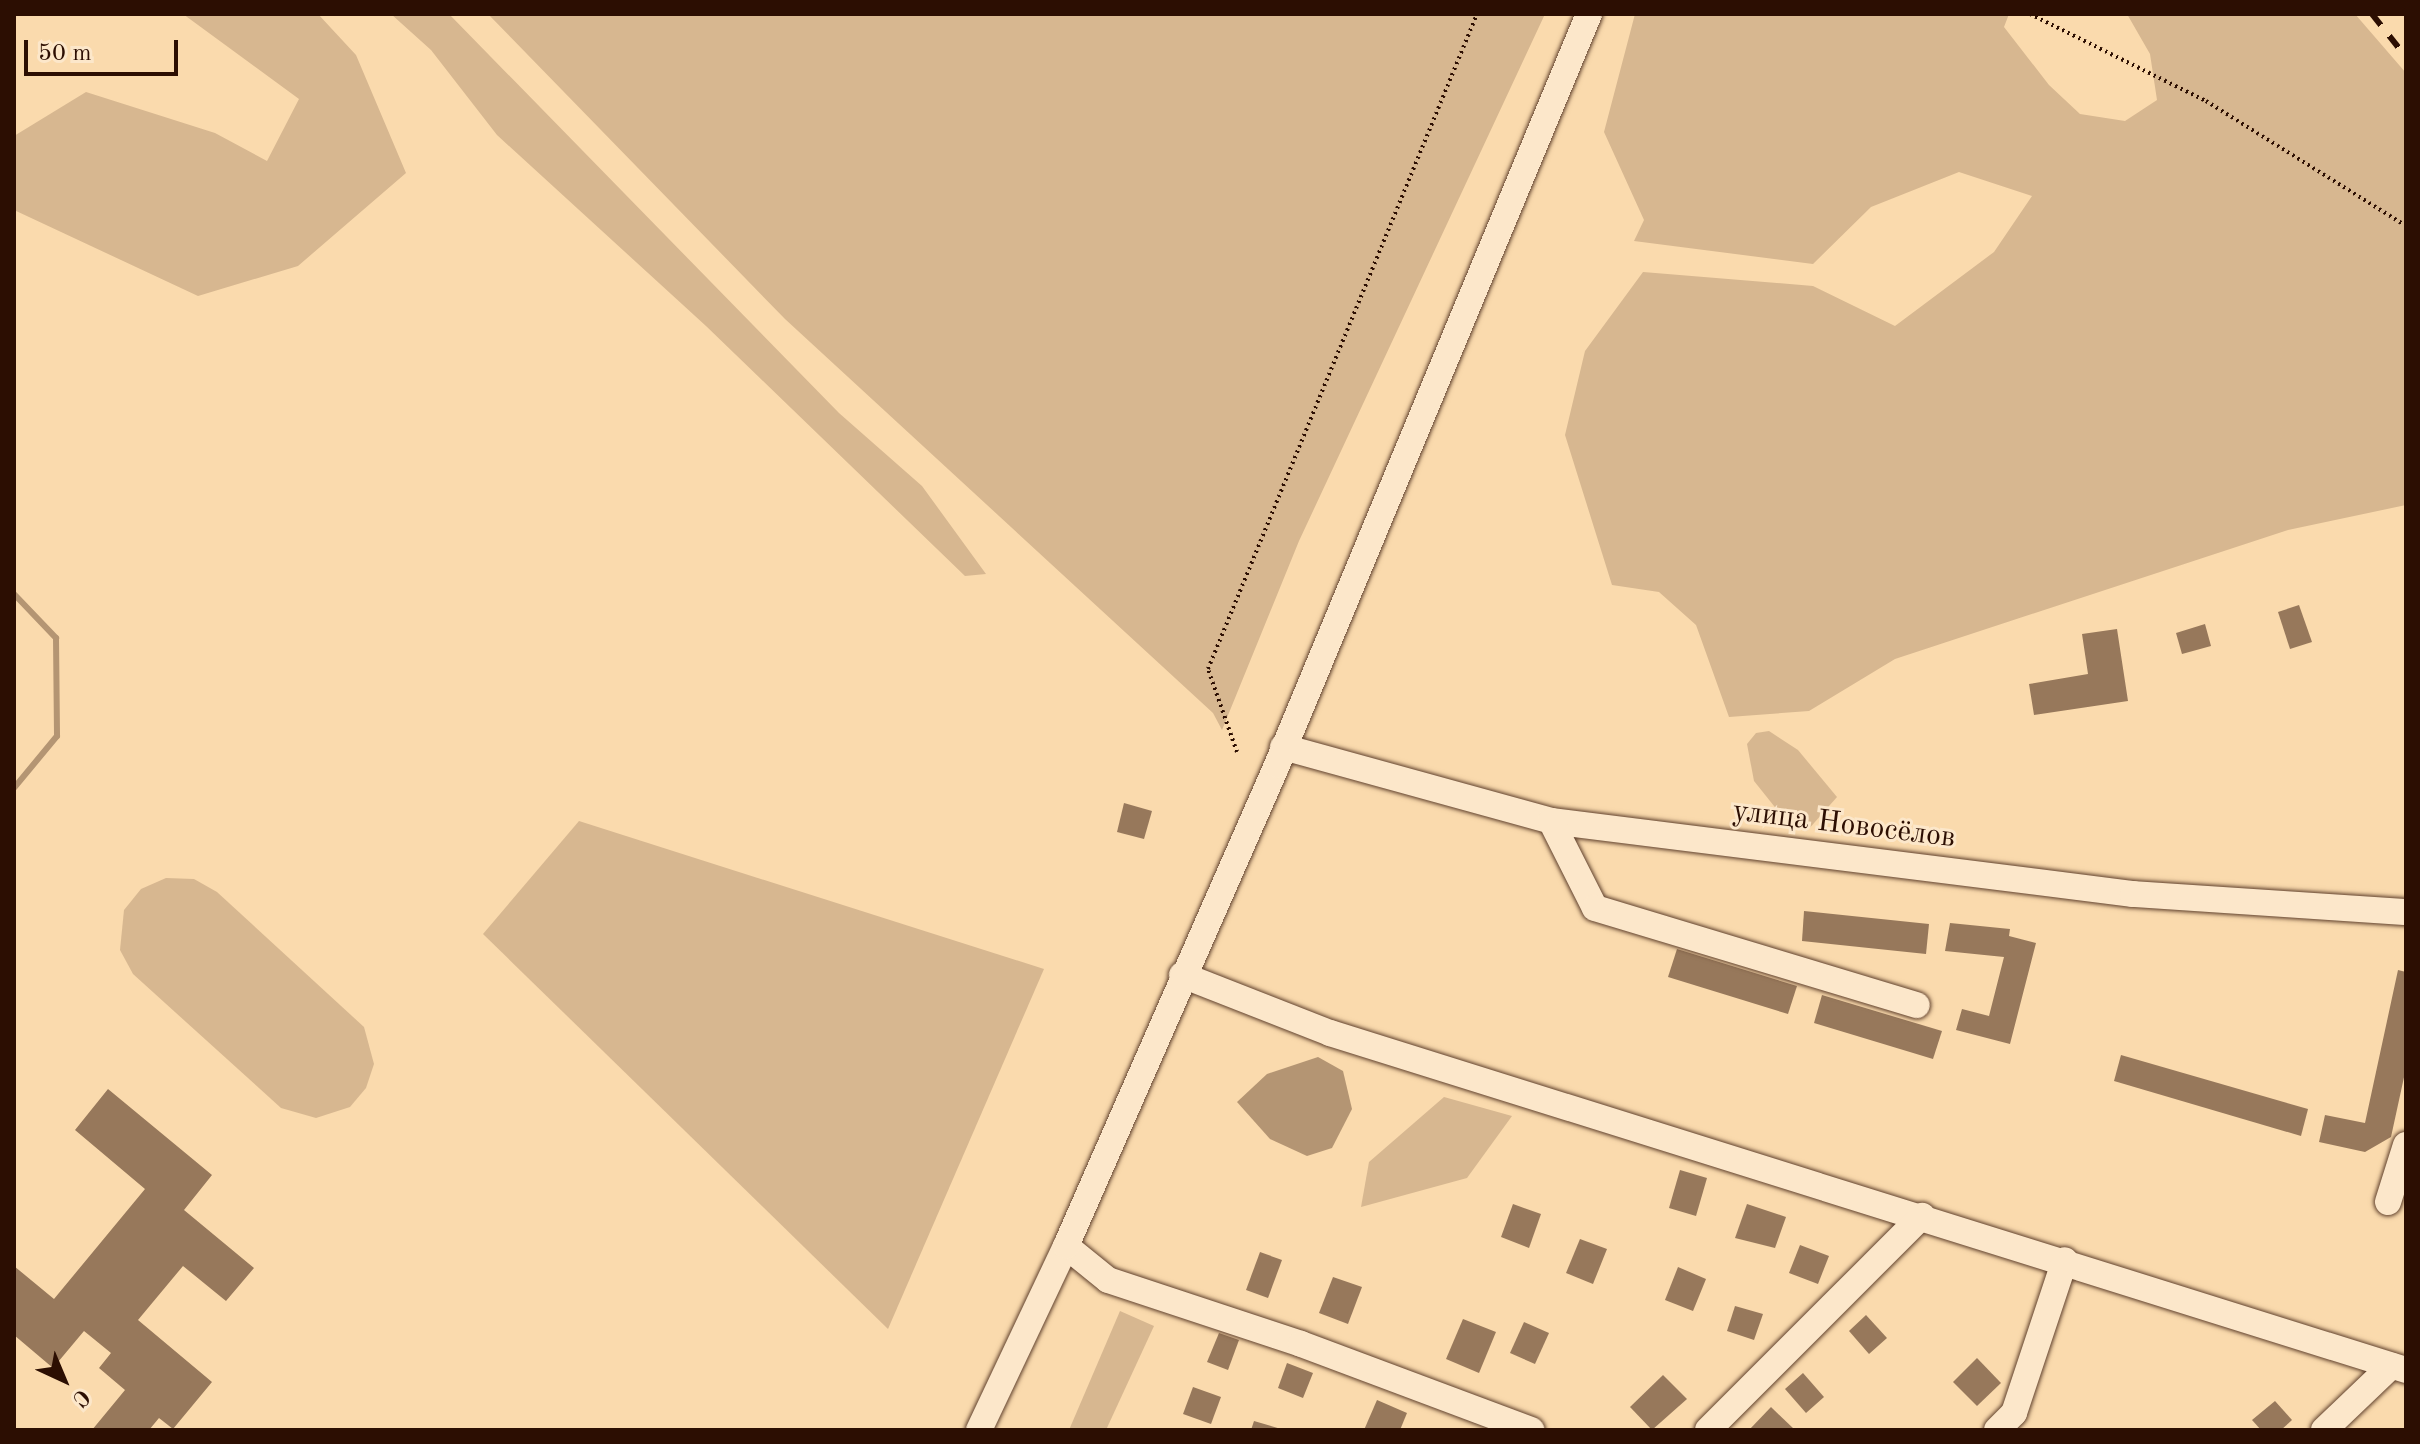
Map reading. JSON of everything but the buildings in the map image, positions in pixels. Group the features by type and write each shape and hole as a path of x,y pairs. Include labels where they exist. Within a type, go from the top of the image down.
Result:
{"street":[{"path":"979,1430 1066,1246 1283,747 1589,14"},
{"name":"улица Новосёлов","path":"1283,747 1551,821 2133,894 2406,912"},
{"path":"1551,821 1595,908 1917,1005"},
{"path":"1182,975 1330,1033 2065,1260 2399,1368"},
{"path":"2388,1202 2406,1145"},
{"path":"1708,1430 1922,1216"},
{"path":"1066,1246 1108,1280 1301,1344 1531,1430"},
{"path":"1997,1430 2014,1413 2065,1260"},
{"path":"2324,1430 2399,1368"}],"path":[{"path":"1237,752 1208,669 1477,14"},
{"path":"2030,14 2206,101 2406,226"}],"shaded area":[{"path":"183,14 318,14 356,55 406,173 298,266 198,296 14,210 14,136 86,92 215,133 267,161 299,99"},
{"path":"391,14 449,14 839,413 922,486 986,574 965,576 706,326 497,135 431,50"},
{"path":"488,14 1545,14 1299,541 1222,730 1213,713 785,319"},
{"path":"1635,14 2009,14 2004,27 2049,85 2080,114 2125,121 2157,100 2150,54 2127,14 2355,14 2406,73 2406,505 2288,530 1895,659 1809,711 1729,717 1696,625 1659,592 1612,585 1565,435 1585,351 1643,272 1813,286 1895,326 1994,252 2032,196 1959,172 1871,207 1813,264 1634,241 1644,220 1604,132"},
{"path":"1769,731 1798,750 1837,797 1807,831 1778,811 1754,781 1747,744 1756,733"},
{"path":"579,821 1044,969 888,1329 483,934"},
{"path":"166,878 194,879 217,892 364,1027 374,1064 366,1088 350,1107 316,1118 281,1108 133,974 120,950 124,910 141,889"},
{"path":"1318,1057 1343,1071 1352,1109 1332,1148 1307,1156 1270,1139 1237,1102 1267,1074"},
{"path":"1444,1097 1512,1116 1467,1178 1361,1207 1369,1162"},
{"path":"1120,1311 1154,1326 1106,1430 1069,1430"}],"waterway":[{"path":"14,594 56,638 57,736 14,788"}],"railway":[{"path":"2372,14 2406,57"}]}
